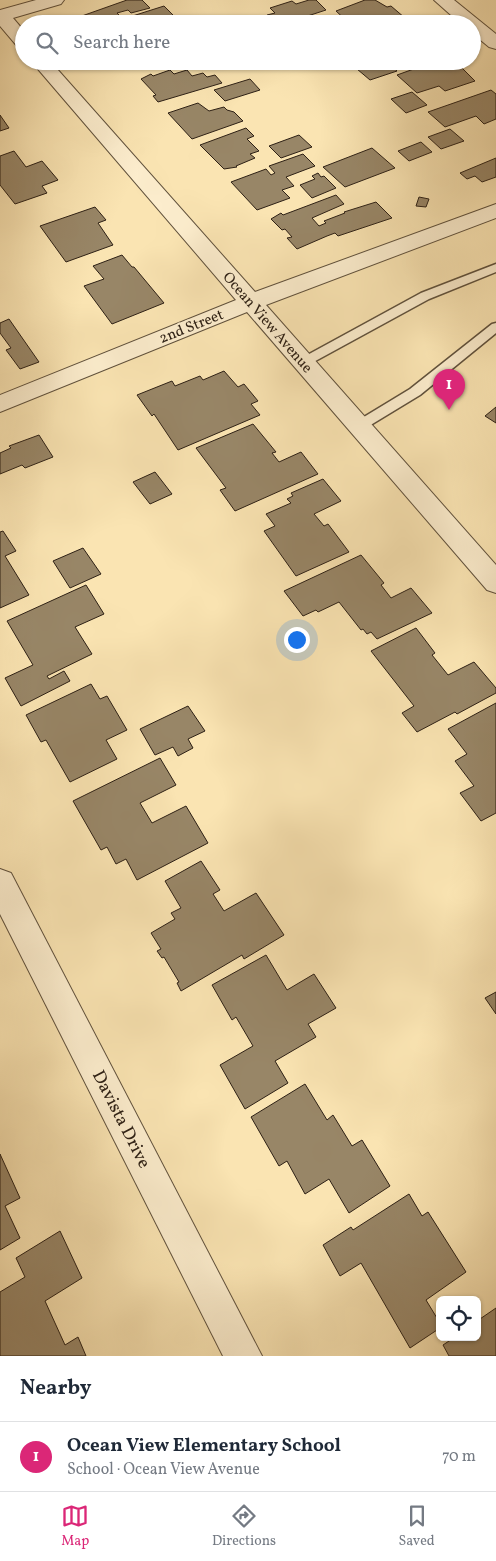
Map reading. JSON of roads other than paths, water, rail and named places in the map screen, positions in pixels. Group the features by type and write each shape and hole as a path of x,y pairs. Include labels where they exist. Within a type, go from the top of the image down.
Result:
{"street":[{"path":"15,32 0,16 55,0"},
{"path":"443,0 461,15"},
{"path":"481,31 496,43"},
{"name":"Ocean View Avenue","path":"48,70 496,583"},
{"name":"2nd Street","path":"0,404 251,302 496,211"},
{"name":"Davista Drive","path":"0,882 244,1356"}],"lane":[{"path":"304,362 425,296 496,268"},
{"path":"359,426 415,392 496,328"}],"place":[{"name":"Ocean View Elementary School","path":"449,410"}]}
